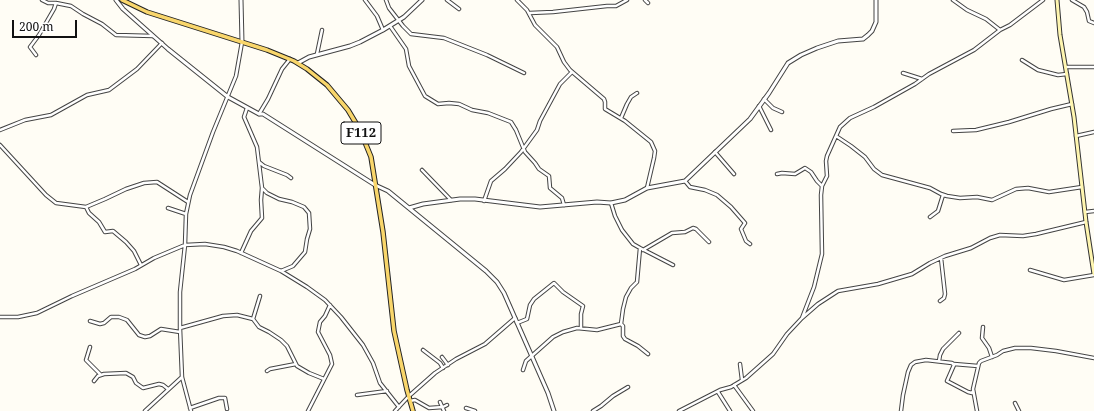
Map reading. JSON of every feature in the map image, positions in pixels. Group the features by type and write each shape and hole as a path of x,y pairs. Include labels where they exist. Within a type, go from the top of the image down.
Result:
{"main road":[{"name":"F112","path":"122,0 147,12 267,50 290,59 298,63 327,85 341,100 354,119 369,153 383,232 394,331 413,411"},
{"path":"1057,0 1060,35 1072,104 1086,222 1093,251 1094,274"}],"street":[{"path":"42,0 48,3 71,6 116,34 154,36"},
{"path":"116,0 123,9 162,44 197,74 228,97 259,114 264,114 375,185 388,191 492,277 501,288 515,318 554,411"},
{"path":"227,409 225,398 214,399 190,410 182,377 180,292 188,202 212,132 236,76 242,42 241,0"},
{"path":"364,0 374,13 383,30"},
{"path":"386,0 389,8 411,34 444,38 487,55 524,73"},
{"path":"298,63 317,54 350,46 383,30 410,13 422,0"},
{"path":"447,0 459,9"},
{"path":"517,0 529,13 535,25 557,47 564,62 572,72 604,99 605,109 621,118 649,140 654,147 654,158 647,188"},
{"path":"529,13 616,6 627,0"},
{"path":"409,208 423,204 467,199 540,207 597,202 611,203 625,200 647,188 685,181 750,119 786,66 792,60 808,51 838,40 863,39 868,35 872,31 876,22 876,0"},
{"path":"953,0 967,10 986,19 1000,30"},
{"path":"802,318 814,286 822,254 822,186 826,176 827,156 840,127 850,118 874,107 974,50 1043,0"},
{"path":"1072,0 1084,7 1089,21 1094,23"},
{"path":"36,55 30,47 39,35 56,3"},
{"path":"390,26 405,47 411,69 417,83 428,99 438,104 449,102 459,104 476,111 488,113 508,120 514,125 524,149 538,169 549,176 550,188 562,198 564,205"},
{"path":"317,54 322,30"},
{"path":"0,130 25,120 51,115 87,95 109,90 137,69 162,44"},
{"path":"259,114 282,70 290,59"},
{"path":"1022,60 1038,70 1058,75 1067,74"},
{"path":"1066,67 1094,67"},
{"path":"484,201 491,181 517,158 524,149 537,130 540,121 560,84 572,72"},
{"path":"904,73 922,79"},
{"path":"621,118 631,97 637,93"},
{"path":"764,100 773,108 782,112"},
{"path":"953,131 976,130 1072,104"},
{"path":"759,106 771,130"},
{"path":"241,253 251,231 262,218 262,188 259,162 256,143 244,117 247,108"},
{"path":"1076,136 1094,132"},
{"path":"836,136 855,148 865,157 874,169 882,175 930,188 943,195 960,198 977,197 992,200 1016,189 1028,188 1053,192 1082,187"},
{"path":"0,145 46,195 56,203 86,207 126,189 144,183 157,182 188,202"},
{"path":"715,152 734,174"},
{"path":"259,162 264,166 291,178"},
{"path":"777,174 796,174 805,168 811,172 822,186"},
{"path":"422,170 451,200"},
{"path":"685,181 690,187 717,195 731,207 744,223 741,229 746,241 750,244"},
{"path":"262,188 267,193 279,199 304,207 310,216 310,229 303,255 293,266 281,271"},
{"path":"930,217 938,211 943,195"},
{"path":"611,203 615,216 622,230 634,244 673,265"},
{"path":"86,207 89,213 99,222 105,232 113,231 126,242 134,251 141,265"},
{"path":"168,208 186,214"},
{"path":"1085,212 1094,210"},
{"path":"679,411 742,380 773,354 787,334 802,318 838,291 878,284 912,274 941,258 971,248 995,236 1023,236 1036,234 1086,222"},
{"path":"641,249 672,233 685,232 694,228 709,242"},
{"path":"0,317 18,317 37,313 184,245 214,244 241,253 281,271 312,290 330,305 350,327 363,345 373,363 379,382 399,407"},
{"path":"641,249 637,282 631,288 626,297 622,309 621,324 623,326 623,336 625,339 638,346 648,354"},
{"path":"940,302 944,298 945,294 941,258"},
{"path":"1030,270 1064,280 1094,274"},
{"path":"517,323 527,319 530,305 534,298 554,283 563,292 583,306 581,314 581,328"},
{"path":"253,319 260,296"},
{"path":"308,411 330,368 332,361 329,352 319,334 318,328 330,305"},
{"path":"804,313 809,312"},
{"path":"180,328 223,316 237,315 253,319 259,327 270,332 287,346 296,364 303,370 324,379"},
{"path":"90,321 100,324 104,323 111,317 118,317 127,320 139,335 145,337 150,336 161,329 180,332"},
{"path":"395,411 409,396 435,373 486,344 515,318"},
{"path":"524,370 525,362 556,335 571,329 581,328 597,330 621,324"},
{"path":"983,327 982,338 989,348 992,357"},
{"path":"939,361 943,349 959,333"},
{"path":"90,347 86,360 101,375"},
{"path":"977,411 973,396 973,389 978,366 981,361 1005,350 1024,348 1056,351 1094,358"},
{"path":"423,350 440,363 443,368"},
{"path":"442,357 448,365"},
{"path":"901,411 905,382 911,365 915,362 939,361 978,366"},
{"path":"267,372 270,369 296,364"},
{"path":"740,364 742,380"},
{"path":"954,364 947,382 957,388 971,393 973,389"},
{"path":"94,380 101,375 126,373 133,376 136,383 142,388 159,384 168,389"},
{"path":"145,411 156,403 168,389 182,377"},
{"path":"734,385 753,411"},
{"path":"593,411 628,387"},
{"path":"357,395 387,391"},
{"path":"718,392 730,411"},
{"path":"410,401 415,400 429,408 443,407 447,405"},
{"path":"440,402 444,411"},
{"path":"1015,403 1018,411"},
{"path":"466,408 475,411"}]}
